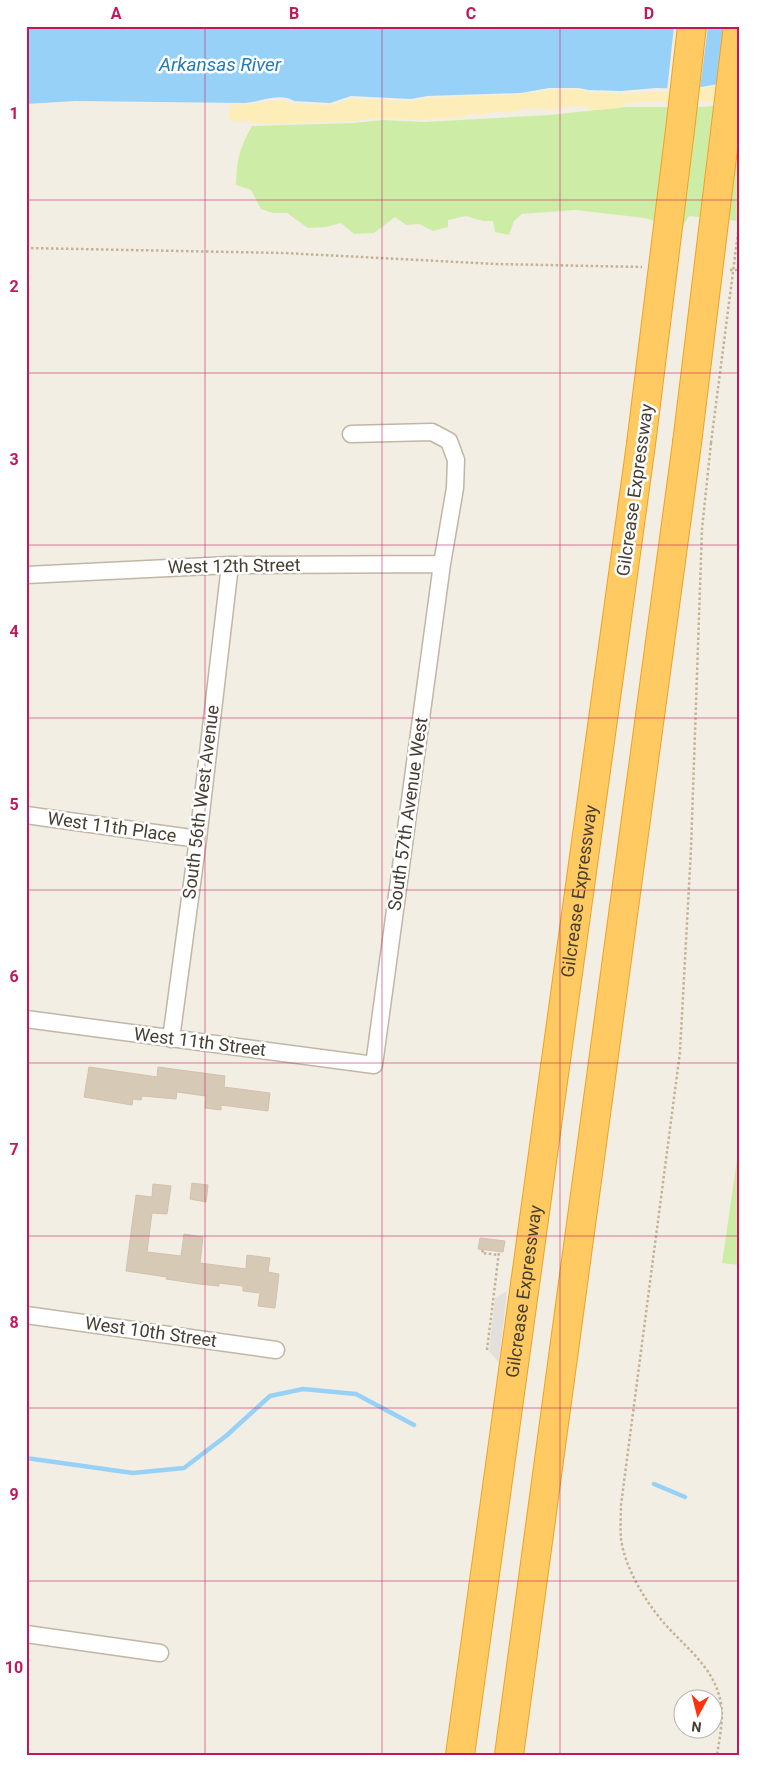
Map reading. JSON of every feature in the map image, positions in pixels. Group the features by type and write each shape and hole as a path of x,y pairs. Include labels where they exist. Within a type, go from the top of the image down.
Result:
{"highway":[{"name":"Gilcrease Expressway","path":"460,1755 641,444 692,26"},
{"path":"509,1755 699,443 738,26"}],"street":[{"name":"South 57th Avenue West","path":"351,434 432,432 449,441 456,460 455,488 442,564 374,1065"},
{"name":"West 12th Street","path":"26,575 230,565 442,564"},
{"name":"South 56th West Avenue","path":"171,1038 198,839 230,565"},
{"name":"West 11th Place","path":"26,815 198,839"},
{"name":"West 11th Street","path":"26,1019 374,1065"},
{"name":"West 10th Street","path":"26,1315 276,1350"},
{"path":"26,1634 160,1653"}],"path":[{"path":"718,1755 723,1711 713,1678 696,1656 664,1622 637,1584 626,1562 621,1539 621,1505 680,1052 691,849 702,529 699,443 739,226"},
{"path":"26,248 284,253 496,264 649,268"},
{"path":"722,269 739,270"},
{"path":"482,1250 482,1253 499,1253 487,1350"}],"green space":[{"path":"739,104 739,221 689,216 683,226 667,225 645,218 575,210 522,214 514,221 509,235 495,232 493,221 483,221 466,216 448,220 448,227 433,231 419,224 406,225 395,217 374,233 354,234 341,223 326,227 308,228 287,213 273,213 261,209 251,190 236,185 239,154 252,126 353,123 383,120 425,122 549,115 625,107 701,107"},
{"path":"739,1146 739,1265 722,1263"}],"sand":[{"path":"712,86 723,86 719,103 695,100 673,104 658,101 638,102 628,103 618,108 593,110 582,106 570,106 553,110 530,108 506,113 499,111 480,115 474,113 461,117 417,120 380,118 354,121 270,124 232,121 228,117 231,105 276,100 292,104 331,105 351,99 411,101 428,98 523,94 549,90 578,89 589,92 622,93 691,91"}],"shaded area":[{"path":"507,1291 499,1363 489,1351 495,1298"}],"water":[{"name":"Arkansas River","path":"26,26 739,26 724,83 690,89 656,88 621,91 549,88 521,93 427,96 411,99 351,96 330,103 294,101 288,98 276,97 245,103 75,101 26,104"}],"pier":[{"path":"674,26 708,26 700,88 690,91 667,91"}],"building":[{"path":"89,1067 157,1077 158,1067 225,1076 224,1087 270,1093 268,1111 221,1105 221,1110 205,1108 206,1096 177,1092 176,1099 142,1096 141,1100 133,1099 132,1105 84,1097"},
{"path":"192,1183 208,1185 206,1202 190,1199"},
{"path":"153,1184 171,1186 167,1214 152,1213 147,1252 181,1256 184,1234 203,1237 200,1263 246,1269 247,1255 270,1258 268,1272 279,1274 275,1308 258,1306 260,1293 243,1291 243,1286 219,1283 219,1286 199,1284 126,1271 136,1195 152,1197"},
{"path":"480,1238 505,1241 503,1252 478,1249"}],"waterway":[{"path":"26,1458 133,1473 184,1468 226,1436 270,1396 303,1389 356,1394 414,1425"},
{"path":"654,1484 685,1497"}]}
